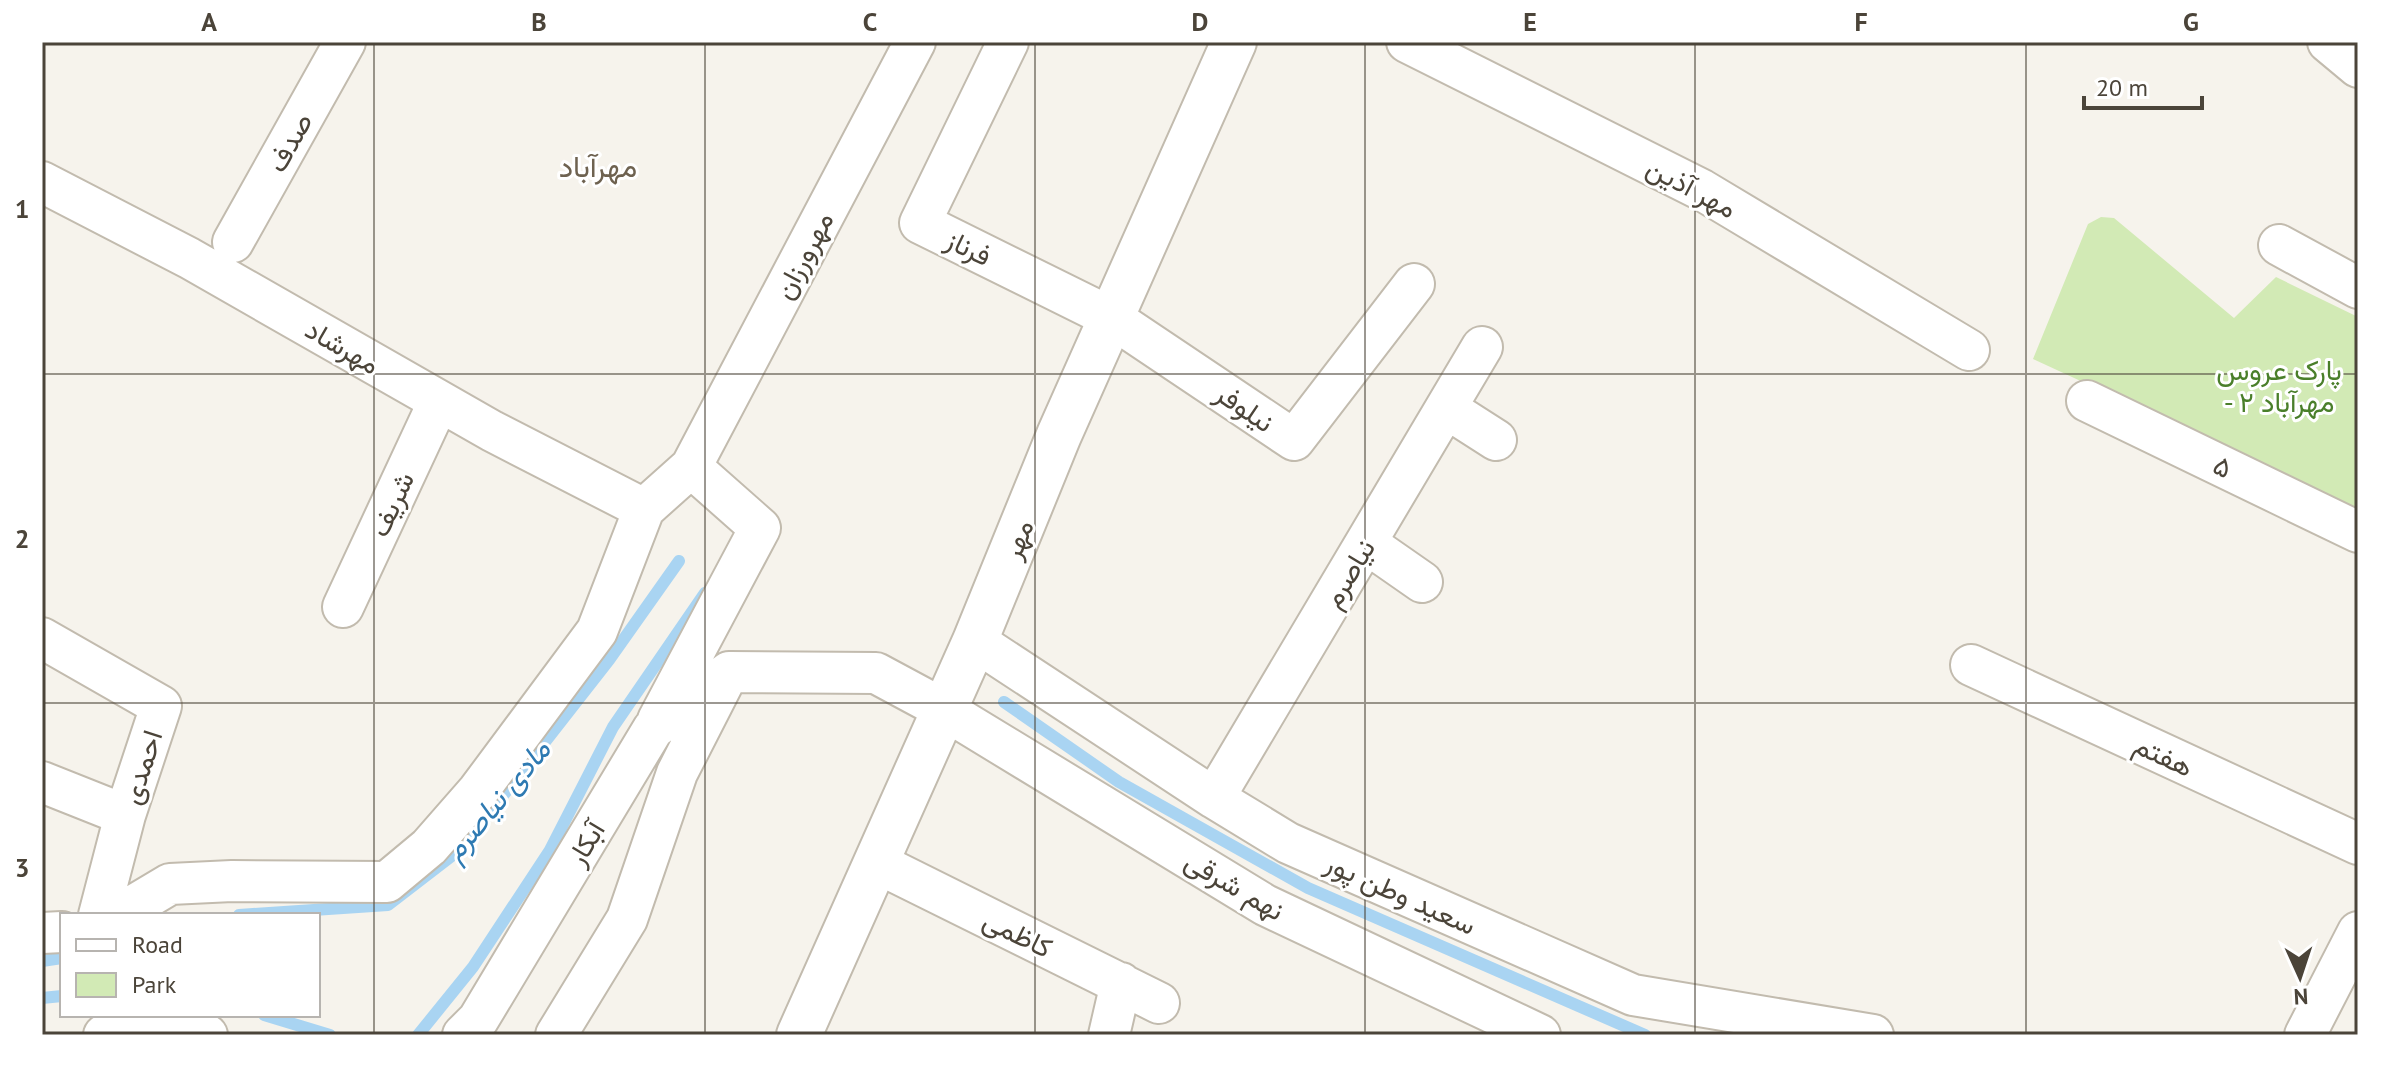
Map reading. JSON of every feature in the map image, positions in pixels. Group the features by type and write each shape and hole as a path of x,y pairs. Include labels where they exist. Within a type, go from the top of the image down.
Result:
{"street":[{"name":"صدف","path":"233,242 345,42"},
{"name":"مهرورزان","path":"691,467 915,42"},
{"name":"فرناز","path":"1008,42 920,223 1112,318"},
{"name":"مهر","path":"799,1035 975,641 1059,435 1234,42"},
{"name":"مهر آذین","path":"1407,42 1702,190 1969,350"},
{"path":"2328,42 2358,67"},
{"name":"مهرشاد","path":"42,182 189,258 439,401 644,509"},
{"path":"2279,245 2358,288"},
{"name":"نیلوفر","path":"1112,318 1294,440 1414,284"},
{"name":"نیاصرم","path":"1214,798 1482,347"},
{"name":"شریف","path":"343,607 439,401"},
{"name":"۵","path":"2087,401 2358,532"},
{"path":"1446,408 1496,440"},
{"path":"121,913 170,884 232,881 387,882 429,847 478,791 597,631 644,509 691,467 760,528 653,729"},
{"path":"1366,543 1422,582"},
{"name":"احمدی","path":"42,638 161,706 125,815 100,913"},
{"name":"سعید وطن پور","path":"975,641 1288,843 1633,995 1873,1035"},
{"name":"هفتم","path":"1971,665 2358,844"},
{"path":"556,1035 627,919 677,773 729,672 876,673 943,709"},
{"name":"آبکار","path":"483,1030 653,729 729,672"},
{"name":"نهم شرقی","path":"943,709 1265,905 1540,1035"},
{"path":"42,782 125,815"},
{"name":"کاظمی","path":"877,863 1159,1003"},
{"path":"2305,1035 2358,932"},
{"path":"1109,1035 1121,983"},
{"path":"106,1035 170,1029 207,1035"}],"green space":[{"name":"پارک عروس - مهرآباد ۲","path":"2101,217 2114,218 2234,318 2276,277 2358,317 2358,509 2033,359 2088,224"}],"waterway":[{"name":"مادی نیاصرم","path":"269,913 388,905 462,848 609,660 679,561"},
{"path":"418,1035 473,967 550,850 613,727 705,593"},
{"path":"1004,702 1119,782 1308,888 1645,1035"},
{"name":"مادی نیاصرم","path":"42,961 60,958"},
{"path":"42,998 60,996"},
{"path":"271,1017 330,1035"}],"district":[{"name":"مهرآباد","path":"598,165"}]}
